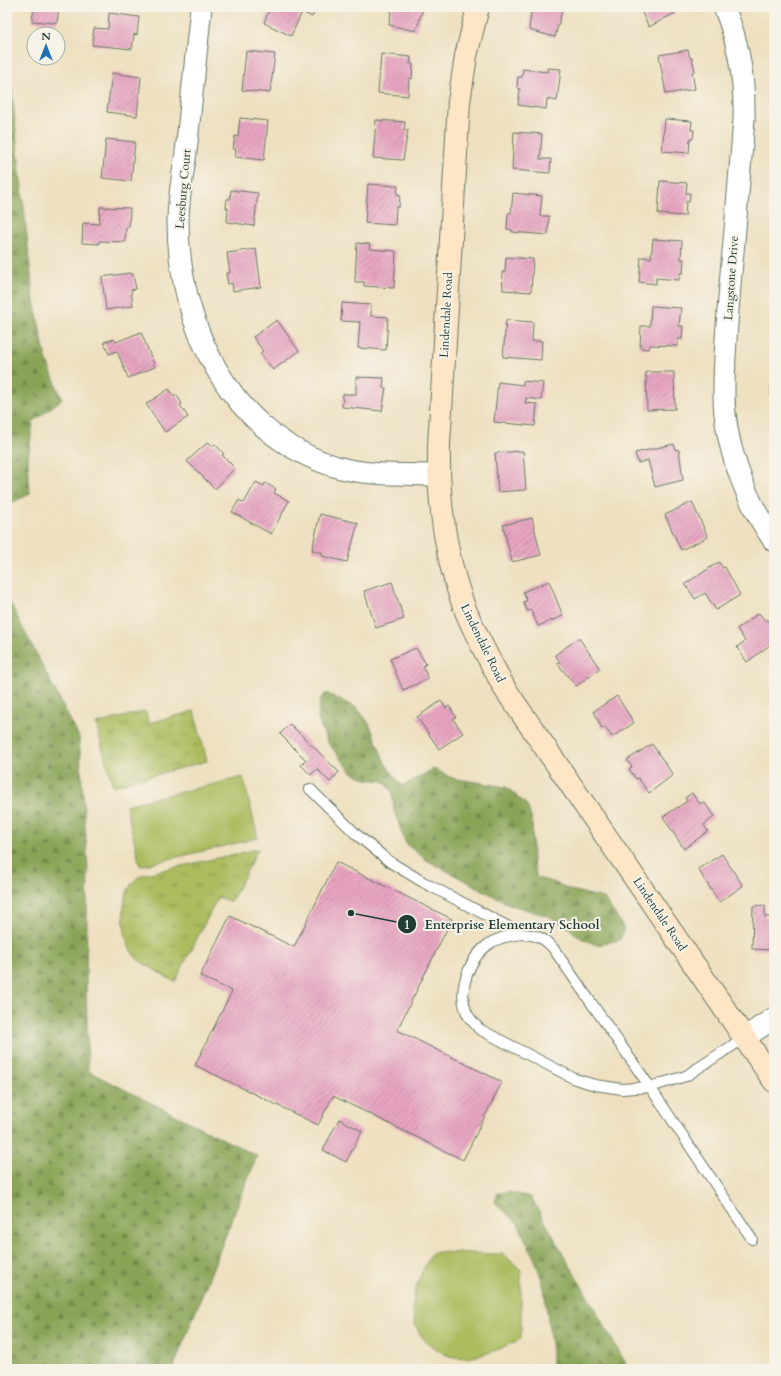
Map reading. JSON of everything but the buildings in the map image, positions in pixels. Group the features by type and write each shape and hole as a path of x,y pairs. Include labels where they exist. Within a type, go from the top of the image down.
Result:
{"street":[{"name":"Leesburg Court","path":"201,7 178,221 182,268 190,307 204,344 222,379 237,401 259,424 285,443 308,456 338,467 370,473 438,475"},
{"name":"Lindendale Road","path":"478,7 466,56 459,102 439,437 438,475 441,516 449,560 462,602 479,640 506,689 774,1081"},
{"name":"Langstone Drive","path":"724,7 732,24 740,60 744,97 744,119 730,289 724,392 728,429 736,465 749,500 767,532 774,541"},
{"path":"744,1038 774,1018"}],"lane":[{"path":"310,790 357,835 390,862 412,876 522,934"},
{"path":"744,1038 686,1076 650,1087 622,1089 595,1085 575,1079 479,1029 469,1017 464,1002 463,987 471,965 481,951 492,942 508,935 522,934 536,935 547,942 553,948 650,1087 752,1239"}],"green space":[{"path":"7,44 33,295 46,359 62,399 33,422 28,459 30,494 7,505"},
{"path":"7,597 79,737 88,869 86,975 88,1071 257,1156 173,1369 7,1369"},
{"path":"326,693 357,708 369,723 385,763 402,786 434,769 452,778 506,787 527,805 532,820 533,863 537,878 553,882 570,890 604,898 624,928 620,940 597,945 581,938 567,927 550,917 511,905 428,861 406,844 394,811 392,792 384,781 366,779 352,772 328,743 318,720 320,699"},
{"path":"145,711 149,723 194,711 207,761 113,786 96,724"},
{"path":"243,777 258,838 140,866 126,805"},
{"path":"258,849 231,902 218,897 175,982 138,960 132,953 128,944 124,921 125,898 135,880 145,874"},
{"path":"509,1192 531,1197 629,1369 552,1369 552,1352 544,1288 536,1262 518,1224 495,1202 498,1193"},
{"path":"433,1252 503,1254 521,1270 521,1339 488,1353 463,1358 445,1354 425,1340 417,1328 414,1318 414,1295 422,1272"}],"place":[{"name":"Enterprise Elementary School","path":"351,913"}]}
